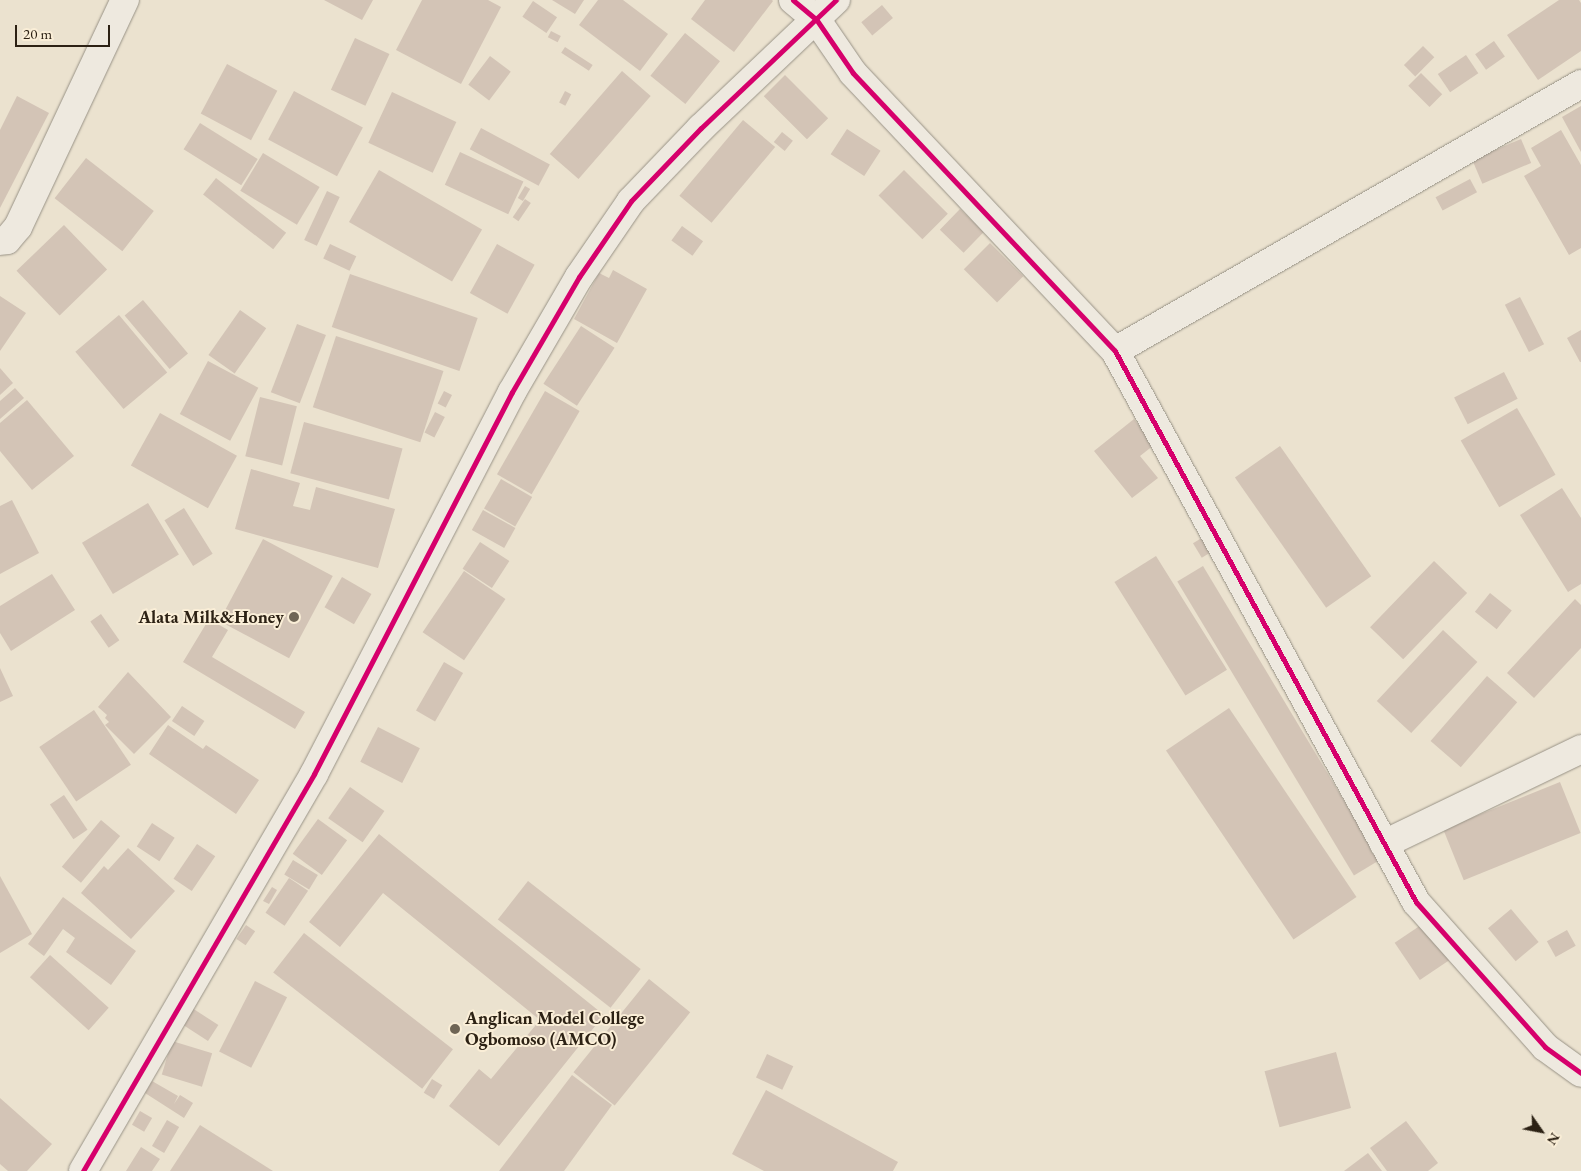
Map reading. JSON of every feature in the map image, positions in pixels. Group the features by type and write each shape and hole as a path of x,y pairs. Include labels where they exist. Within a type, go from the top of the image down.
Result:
{"street":[{"path":"0,241 7,240 18,227 125,0"},
{"path":"793,0 816,19 853,73 1115,351 1416,902 1545,1047 1581,1073"},
{"path":"83,1171 314,774 512,392 579,277 631,201 701,128 836,0"},
{"path":"1115,351 1581,84"},
{"path":"1384,844 1581,749"}],"building":[{"path":"324,0 373,0 362,20"},
{"path":"422,0 488,0 501,7 461,84 396,50"},
{"path":"552,0 584,0 575,14"},
{"path":"598,0 623,0 668,34 640,71 579,25"},
{"path":"705,0 773,1 734,52 691,19"},
{"path":"1559,0 1579,0 1581,3 1581,51 1538,80 1507,35"},
{"path":"533,1 557,17 546,33 522,17"},
{"path":"882,5 893,18 872,35 861,22"},
{"path":"551,31 561,36 558,42 548,37"},
{"path":"685,33 720,61 685,104 650,76"},
{"path":"355,38 389,54 365,106 331,90"},
{"path":"1494,41 1505,57 1486,70 1475,54"},
{"path":"1423,46 1434,57 1415,76 1404,65"},
{"path":"565,47 593,65 589,71 561,53"},
{"path":"1466,55 1478,73 1450,92 1438,74"},
{"path":"490,56 511,72 489,100 468,85"},
{"path":"227,64 277,91 251,140 201,113"},
{"path":"622,71 651,96 579,179 550,154"},
{"path":"1421,73 1442,94 1429,107 1408,86"},
{"path":"785,75 828,118 807,139 764,96"},
{"path":"294,91 363,128 337,176 268,140"},
{"path":"565,91 571,94 565,106 559,103"},
{"path":"392,92 456,122 433,173 368,143"},
{"path":"17,96 49,113 0,208 0,130"},
{"path":"1581,106 1581,152 1562,117"},
{"path":"743,120 775,147 712,223 679,196"},
{"path":"200,123 258,159 241,185 184,149"},
{"path":"481,128 550,165 539,186 470,149"},
{"path":"847,129 881,151 864,176 831,154"},
{"path":"1561,130 1581,165 1581,248 1569,255 1524,176 1541,166 1531,148"},
{"path":"782,132 793,141 785,151 774,142"},
{"path":"1521,139 1531,163 1482,184 1472,160"},
{"path":"460,152 523,182 508,214 445,185"},
{"path":"263,153 320,187 297,225 240,191"},
{"path":"86,158 154,211 122,251 55,198"},
{"path":"379,170 482,229 452,281 349,222"},
{"path":"904,170 948,214 922,239 879,195"},
{"path":"216,178 286,233 273,249 203,195"},
{"path":"1470,179 1477,192 1443,211 1436,197"},
{"path":"525,186 530,189 523,201 518,198"},
{"path":"327,191 340,197 317,246 304,240"},
{"path":"525,199 531,203 519,221 513,217"},
{"path":"960,209 984,232 964,253 940,230"},
{"path":"64,225 107,270 60,315 17,271"},
{"path":"682,226 703,241 692,256 671,241"},
{"path":"990,243 1023,276 997,302 964,269"},
{"path":"330,244 356,256 350,271 323,259"},
{"path":"497,244 535,265 507,314 470,293"},
{"path":"613,270 647,289 617,343 574,319 599,273 609,278"},
{"path":"350,274 478,318 459,371 332,327"},
{"path":"0,296 26,313 0,351"},
{"path":"1520,297 1544,344 1529,352 1505,305"},
{"path":"143,300 188,354 170,369 125,315"},
{"path":"240,310 266,328 235,373 208,355"},
{"path":"119,315 167,372 124,409 75,352"},
{"path":"297,324 326,335 300,403 271,392"},
{"path":"581,326 615,348 577,406 543,384"},
{"path":"1581,330 1581,362 1580,362 1567,338"},
{"path":"336,336 443,371 420,442 313,407"},
{"path":"208,361 258,388 230,441 180,414"},
{"path":"0,368 13,383 0,395"},
{"path":"1504,372 1518,399 1468,424 1454,397"},
{"path":"15,388 24,398 0,419 0,401"},
{"path":"444,391 452,395 446,408 438,403"},
{"path":"545,391 580,411 532,494 497,474"},
{"path":"260,397 297,406 282,465 245,456"},
{"path":"27,400 74,456 32,490 0,451 0,423"},
{"path":"1517,408 1556,475 1499,507 1461,440"},
{"path":"435,412 445,417 434,437 425,432"},
{"path":"160,413 237,456 208,508 131,465"},
{"path":"1134,419 1154,445 1140,456 1158,478 1132,498 1094,451"},
{"path":"304,422 403,448 389,500 290,473"},
{"path":"1280,446 1371,576 1326,608 1235,478"},
{"path":"251,469 300,483 293,506 310,510 316,487 395,509 378,568 235,529"},
{"path":"501,479 532,497 515,526 484,508"},
{"path":"1562,488 1581,518 1581,584 1568,592 1520,515"},
{"path":"12,500 39,553 0,574 0,506"},
{"path":"148,503 179,554 113,594 82,543"},
{"path":"184,508 213,554 193,566 164,520"},
{"path":"483,510 515,528 504,548 472,530"},
{"path":"1205,536 1214,551 1202,558 1193,543"},
{"path":"263,539 333,576 289,658 219,621"},
{"path":"480,542 509,561 492,588 463,569"},
{"path":"1156,556 1227,670 1185,696 1114,582"},
{"path":"1434,561 1467,593 1403,659 1370,627"},
{"path":"1203,566 1380,860 1354,875 1177,581"},
{"path":"464,571 505,599 464,660 423,632"},
{"path":"52,574 75,610 11,651 0,633 0,606"},
{"path":"342,577 371,594 354,624 324,607"},
{"path":"1490,593 1512,611 1497,629 1475,612"},
{"path":"1575,599 1581,605 1581,648 1534,698 1507,673"},
{"path":"101,614 119,640 109,648 90,621"},
{"path":"209,619 228,630 212,657 305,712 295,729 183,662"},
{"path":"1443,630 1477,662 1411,733 1377,701"},
{"path":"444,662 463,673 435,721 416,710"},
{"path":"0,668 13,696 0,702"},
{"path":"128,672 171,717 134,754 105,725 109,722 105,718 107,715 98,707"},
{"path":"1487,676 1517,702 1461,767 1431,741"},
{"path":"182,706 204,721 194,736 172,721"},
{"path":"1229,708 1356,897 1293,940 1166,750"},
{"path":"94,710 131,765 76,802 39,747"},
{"path":"168,725 203,749 206,745 259,780 236,814 149,754"},
{"path":"378,727 420,748 402,783 360,762"},
{"path":"1560,782 1581,833 1464,880 1443,829"},
{"path":"350,787 384,811 363,842 328,818"},
{"path":"64,795 87,830 73,839 50,805"},
{"path":"318,819 347,840 322,875 293,854"},
{"path":"101,820 120,836 81,883 62,867"},
{"path":"152,823 175,838 159,861 137,846"},
{"path":"379,834 604,1015 499,1146 449,1106 479,1069 491,1079 540,1020 383,893 340,947 309,922"},
{"path":"197,844 215,856 192,891 174,879"},
{"path":"128,848 175,891 131,939 81,893 104,866 108,870"},
{"path":"293,860 318,875 309,890 284,875"},
{"path":"0,876 32,934 0,953"},
{"path":"289,878 308,891 285,926 266,913"},
{"path":"528,881 641,969 611,1008 498,920"},
{"path":"272,887 277,890 269,904 263,901"},
{"path":"63,897 136,951 111,985 66,952 75,938 63,929 44,956 28,944"},
{"path":"1511,909 1539,942 1516,961 1488,928"},
{"path":"1427,921 1452,958 1420,980 1395,943"},
{"path":"246,925 255,931 246,945 236,939"},
{"path":"1567,930 1576,946 1556,957 1547,941"},
{"path":"304,933 453,1049 422,1089 273,972"},
{"path":"50,955 109,1008 89,1030 30,977"},
{"path":"649,979 690,1012 615,1106 573,1072"},
{"path":"255,981 287,997 251,1068 219,1051"},
{"path":"189,1006 218,1025 208,1041 179,1022"},
{"path":"172,1041 212,1053 202,1087 162,1074"},
{"path":"1336,1052 1351,1108 1280,1127 1265,1071"},
{"path":"767,1054 793,1066 782,1090 756,1078"},
{"path":"572,1075 612,1105 564,1171 499,1171"},
{"path":"432,1079 442,1085 434,1099 424,1093"},
{"path":"152,1081 178,1096 174,1104 180,1095 193,1103 184,1118 145,1093"},
{"path":"766,1090 898,1162 893,1171 764,1171 732,1154"},
{"path":"0,1098 52,1144 27,1171 8,1171 0,1164"},
{"path":"140,1111 152,1118 144,1132 132,1125"},
{"path":"167,1120 179,1127 164,1153 152,1146"},
{"path":"1406,1121 1438,1163 1428,1171 1387,1171 1370,1148"},
{"path":"200,1125 273,1171 170,1171"},
{"path":"141,1147 160,1159 152,1171 126,1171"},
{"path":"1368,1153 1382,1171 1344,1171"}],"cycle path":[{"path":"793,0 816,19 853,73 1115,351 1416,902 1545,1047 1581,1073"},
{"path":"83,1171 314,774 512,392 579,277 631,201 701,128 836,0"}],"place":[{"name":"Alata Milk&Honey","path":"294,617"},
{"name":"Anglican Model College Ogbomoso (AMCO)","path":"455,1029"}]}
